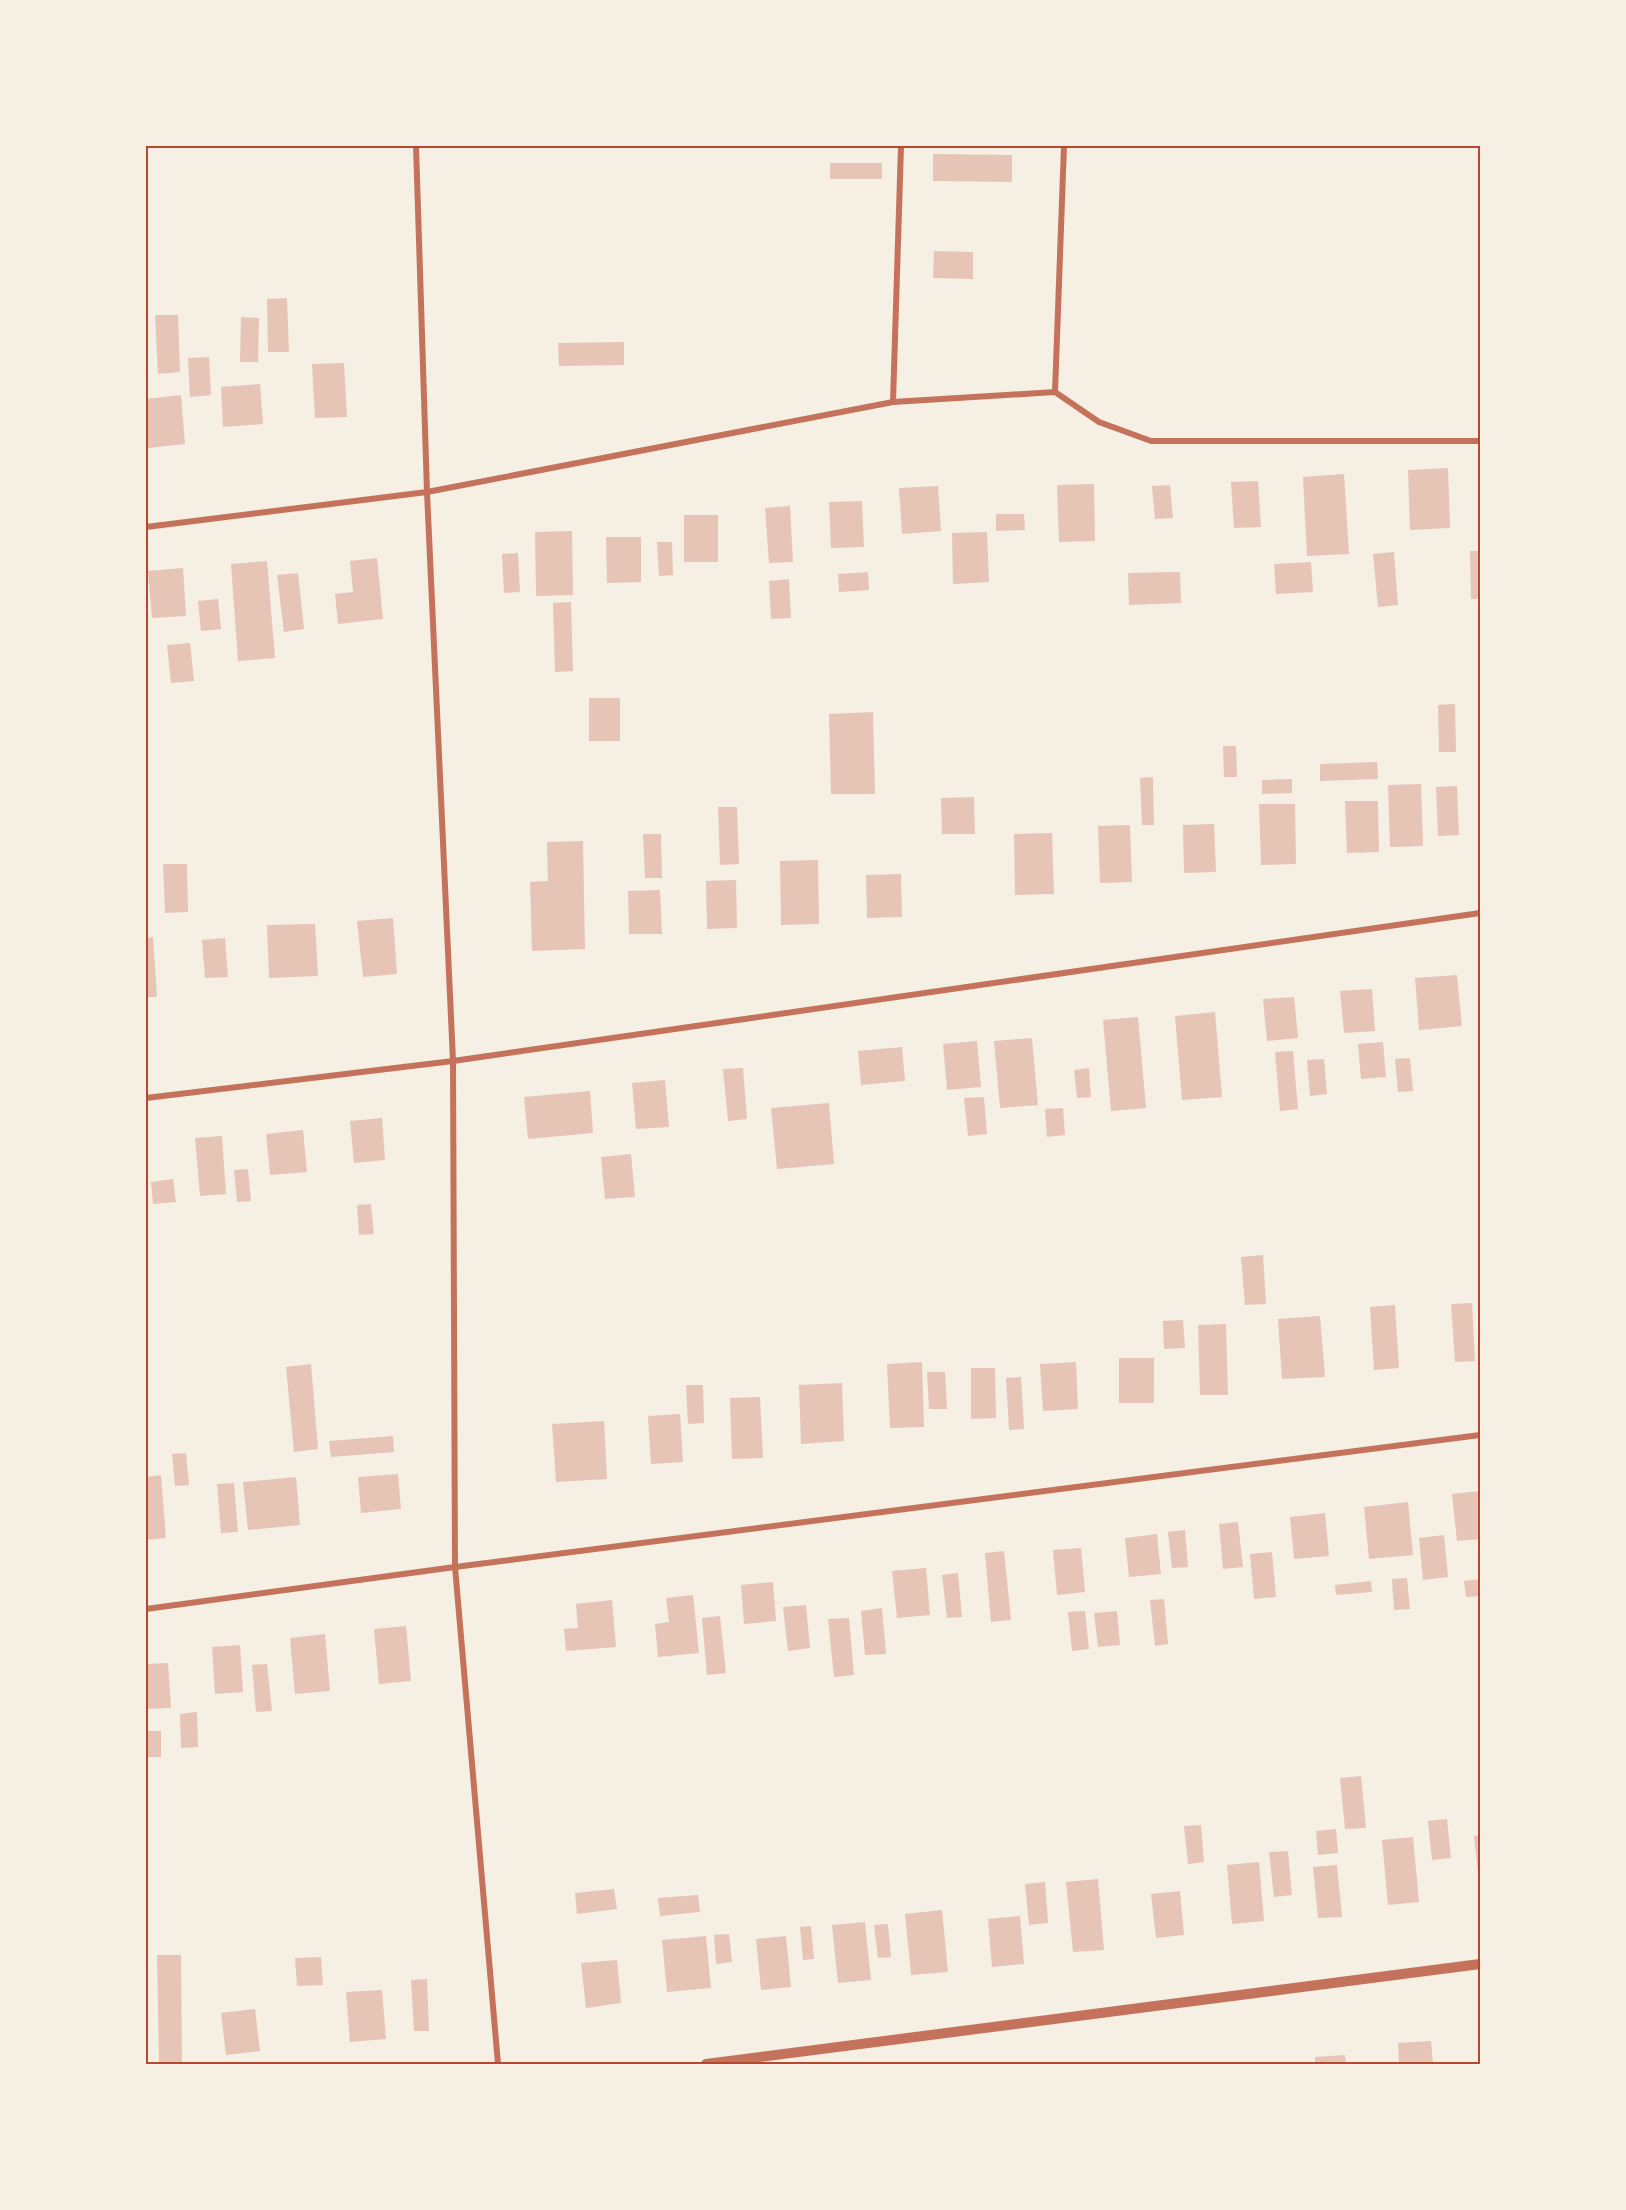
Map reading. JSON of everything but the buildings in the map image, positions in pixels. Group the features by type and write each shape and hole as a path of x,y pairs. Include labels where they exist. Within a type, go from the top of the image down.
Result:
{"street":[{"path":"416,146 427,492 453,1061 455,1567 498,2064"},
{"path":"893,402 900,146"},
{"path":"1054,392 1064,146"},
{"path":"146,527 427,492 893,402 1054,392 1099,422 1151,441 1480,441"},
{"path":"146,1098 453,1061 1480,913"},
{"path":"146,1609 455,1567 1480,1436"},
{"path":"706,2064 1480,1964"}]}
